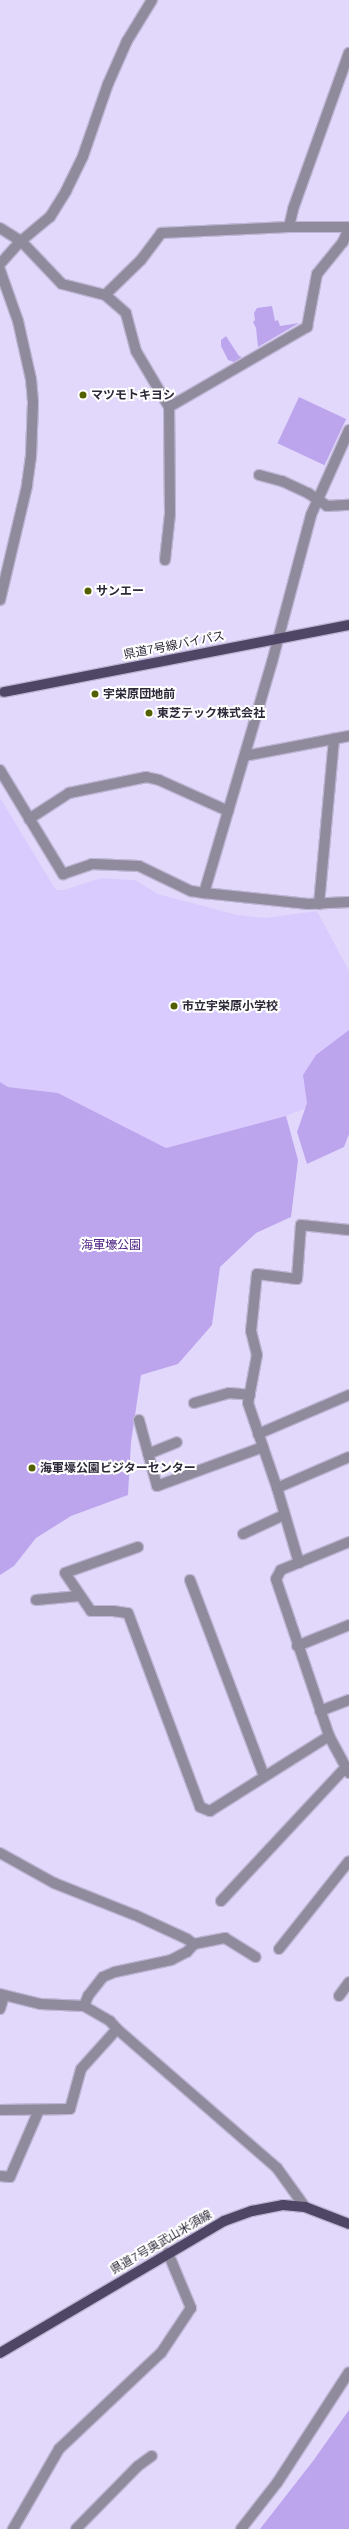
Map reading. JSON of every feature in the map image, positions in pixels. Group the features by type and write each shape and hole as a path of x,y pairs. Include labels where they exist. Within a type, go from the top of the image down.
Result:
{"main road":[{"name":"県道7号線バイパス","path":"4,692 280,637 349,625"},
{"name":"県道7号奥武山米須線","path":"0,2353 224,2221 252,2211 283,2205 305,2207 349,2224"}],"street":[{"path":"0,264 21,242 50,217 66,191 83,156 120,56 147,1"},
{"path":"289,227 292,209 349,53"},
{"path":"106,295 141,260 161,233 289,227 349,228 343,242 317,274 307,327 169,407"},
{"path":"0,228 21,242 62,284 106,295 126,313 136,351 169,407 170,514 165,560"},
{"path":"0,270 18,321 31,379 32,402 31,456 27,486 0,600"},
{"path":"204,893 280,637 317,500 349,430"},
{"path":"259,475 282,481 308,493 327,506 349,505"},
{"path":"245,756 349,736"},
{"path":"319,904 334,739"},
{"path":"0,770 63,874 92,864 139,866 191,891 265,901 319,904 349,902"},
{"path":"29,819 75,791 146,777 159,780 228,811"},
{"path":"299,1564 277,1488 248,1403 256,1355 251,1330 257,1274 297,1279 301,1225 349,1230"},
{"path":"194,1403 229,1392 250,1395"},
{"path":"258,1434 349,1394"},
{"path":"139,1420 157,1486 263,1446"},
{"path":"148,1454 177,1442"},
{"path":"277,1488 349,1456"},
{"path":"243,1534 284,1515"},
{"path":"221,1901 347,1771 329,1736 297,1646 276,1579 281,1570 299,1564 349,1542"},
{"path":"138,1547 66,1573 79,1596 91,1611 113,1610 128,1613 200,1807 210,1811 329,1736"},
{"path":"190,1580 264,1776"},
{"path":"36,1600 79,1596"},
{"path":"297,1646 349,1625"},
{"path":"320,1711 349,1700"},
{"path":"0,1853 49,1880 135,1915 187,1939 194,1944"},
{"path":"279,1949 349,1861"},
{"path":"84,2006 88,1996 103,1977 171,1960 187,1952 194,1944 225,1938 255,1957"},
{"path":"339,1996 349,1982"},
{"path":"0,2009 2,1995 40,2004 84,2006 110,2021 117,2030 277,2168 305,2207"},
{"path":"0,2110 70,2110 81,2069 117,2030"},
{"path":"0,2176 10,2177 39,2110"},
{"path":"13,2529 59,2449 161,2353 191,2308 168,2253"},
{"path":"241,2529 277,2483 349,2372"},
{"path":"76,2529 98,2504 138,2466 152,2456"}],"shaded area":[{"name":"市立宇栄原小学校","path":"0,798 56,890 64,890 101,878 135,880 158,894 237,915 265,918 317,911 349,971 349,1040 311,1106 286,1116 166,1148 58,1093 8,1087 0,1082"}],"green space":[{"path":"272,306 275,321 278,320 280,326 299,323 258,347 256,328 253,322 255,320 254,313 257,308"},
{"path":"226,336 239,356 242,357 234,362 228,360 221,346 221,340"},
{"path":"299,397 346,419 325,465 277,443"},
{"path":"349,1030 349,1134 344,1147 307,1164 297,1132 307,1103 303,1075 316,1055"},
{"name":"海軍壕公園","path":"0,1082 8,1087 58,1093 166,1148 286,1116 298,1160 291,1217 256,1233 220,1267 212,1325 178,1364 141,1375 131,1442 128,1495 71,1516 36,1538 14,1566 0,1575"},
{"path":"349,2410 349,2529 260,2529 313,2461"}],"place":[{"name":"マツモトキヨシ","path":"83,395"},
{"name":"サンエー","path":"88,591"},
{"name":"宇栄原団地前","path":"95,694"},
{"name":"東芝テック株式会社","path":"149,713"},
{"name":"市立宇栄原小学校","path":"174,1006"},
{"name":"海軍壕公園ビジターセンター","path":"32,1468"}]}
